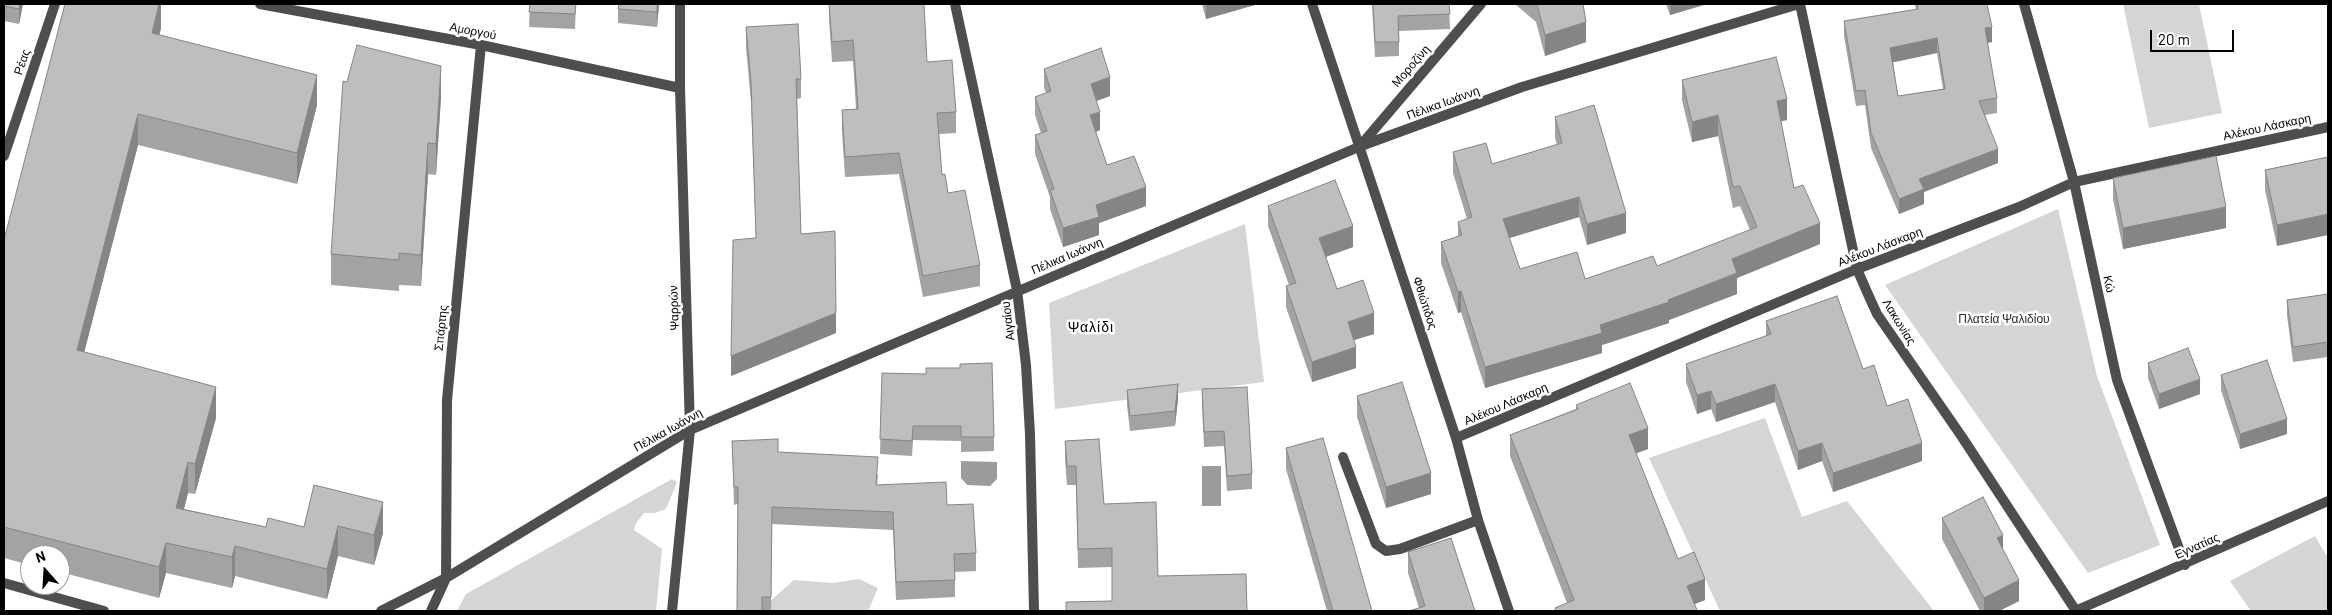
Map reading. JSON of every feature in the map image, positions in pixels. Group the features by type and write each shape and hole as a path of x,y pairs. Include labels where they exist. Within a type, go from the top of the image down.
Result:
{"street":[{"name":"Ρέας","path":"4,152 55,4"},
{"name":"Αμοργού","path":"260,4 482,45 680,88"},
{"name":"Ψαρρών","path":"672,611 690,430 680,88 680,4"},
{"name":"Αιγαίου","path":"955,4 1018,290 1030,424 1034,611"},
{"name":"Φθιώτιδος","path":"1312,4 1361,146 1456,438 1478,520 1509,611"},
{"name":"Μοροζίνη","path":"1361,146 1481,4"},
{"name":"Πέλικα Ιωάννη","path":"381,611 446,578 690,430 1361,146 1532,84 1800,4"},
{"name":"Λακωνίας","path":"1800,4 1857,269 1877,314 1962,437 2075,611"},
{"name":"Κώ","path":"2024,4 2074,182 2117,380 2185,565"},
{"name":"Σπάρτης","path":"430,611 446,578 447,400 482,45"},
{"name":"Αλέκου Λάσκαρη","path":"1456,438 1857,269 2020,207 2074,182 2328,127"},
{"path":"1344,457 1376,544 1386,551 1400,548 1478,520"},
{"name":"Εγνατίας","path":"2075,611 2185,565 2328,501"},
{"path":"4,583 104,611"}],"green space":[{"path":"2123,4 2199,4 2222,113 2149,128"},
{"name":"Πλατεία Ψαλιδίου","path":"2058,209 2097,376 2160,545 2088,573 1885,285"},
{"path":"1245,224 1264,382 1055,409 1049,303"},
{"path":"1765,418 1802,517 1847,501 1934,611 1720,611 1649,458"},
{"path":"672,479 677,482 666,509 655,513 644,513 636,523 634,530 662,549 656,611 457,611 466,594"},
{"path":"2315,536 2328,558 2328,611 2251,611 2230,581"},
{"path":"859,579 878,588 869,609 865,611 759,611 794,580 832,583"}],"shaded area":[{"path":"961,461 997,462 997,479 990,486 967,485 961,478"},
{"path":"1202,466 1221,466 1221,506 1202,506"}],"building":[{"path":"4,4 20,4 19,9 4,6"},
{"path":"65,4 159,4 152,33 317,75 297,153 138,114 77,350 216,387 195,464 188,462 176,508 266,527 268,518 304,527 314,485 383,502 374,535 338,526 327,569 235,546 232,557 166,543 159,567 4,527 4,240"},
{"path":"530,4 576,4 575,14 529,12"},
{"path":"619,4 657,4 657,12 618,9"},
{"path":"829,4 924,4 927,62 952,60 956,112 937,113 942,175 945,174 948,193 965,190 980,265 923,276 899,153 845,157 842,110 858,109 853,40 832,42"},
{"path":"1373,4 1449,4 1450,14 1398,16 1399,42 1375,42"},
{"path":"1537,4 1583,4 1586,22 1545,35"},
{"path":"1917,4 1987,4 1992,27 1985,28 1997,98 1979,101 1998,149 1919,179 1924,189 1899,199 1871,133 1865,90 1856,91 1844,21 1918,9","holes":["1937,38 1945,89 1898,96 1890,48"]},
{"path":"798,24 801,79 796,79 801,234 835,231 836,313 731,356 733,240 756,238 751,82 746,27"},
{"path":"357,45 441,66 436,144 428,143 421,255 399,253 399,260 331,254 343,81 347,82"},
{"path":"1101,48 1110,77 1091,84 1100,112 1090,115 1107,165 1134,156 1146,187 1096,205 1099,217 1063,228 1050,190 1054,189 1035,135 1047,131 1035,97 1051,91 1044,69"},
{"path":"1776,57 1787,99 1777,101 1794,188 1803,185 1820,223 1732,259 1737,273 1668,300 1669,302 1600,325 1602,333 1485,367 1461,291 1458,292 1441,242 1462,235 1458,222 1472,217 1453,152 1486,143 1492,164 1562,143 1555,117 1594,105 1626,213 1587,224 1579,197 1503,219 1520,269 1577,252 1585,279 1653,256 1657,266 1757,227 1740,186 1733,187 1718,115 1692,122 1682,80"},
{"path":"2216,156 2226,207 2123,228 2113,178"},
{"path":"2328,157 2328,214 2277,225 2265,170"},
{"path":"1335,180 1353,226 1319,238 1337,289 1363,280 1374,313 1348,322 1356,347 1312,362 1286,286 1296,283 1268,206"},
{"path":"2328,294 2328,342 2293,347 2287,300"},
{"path":"1837,296 1863,369 1874,365 1887,406 1908,399 1922,443 1833,473 1822,443 1798,451 1775,384 1716,404 1711,391 1697,395 1686,364 1771,334 1766,321"},
{"path":"2188,348 2200,379 2159,394 2148,363"},
{"path":"2267,360 2287,419 2240,434 2221,375"},
{"path":"992,363 994,437 961,437 961,426 913,426 912,441 880,439 882,373 926,374 926,368 960,368 960,364"},
{"path":"1402,382 1431,473 1386,487 1357,396"},
{"path":"1630,383 1648,428 1629,435 1678,559 1694,552 1705,579 1687,586 1697,610 1556,611 1555,608 1574,600 1510,435 1578,409 1576,405"},
{"path":"1178,384 1175,411 1130,416 1127,390"},
{"path":"1247,387 1252,474 1227,476 1224,431 1204,432 1202,389"},
{"path":"1323,438 1372,611 1333,611 1286,448"},
{"path":"778,439 778,452 878,457 876,485 946,482 947,505 973,504 976,553 954,554 955,580 896,582 893,512 772,507 771,597 762,597 762,611 737,611 738,487 734,487 732,441"},
{"path":"1099,439 1104,504 1156,502 1158,576 1246,574 1247,611 1066,611 1066,602 1112,601 1112,548 1078,549 1076,466 1067,466 1065,441"},
{"path":"1983,497 2003,535 1997,538 2019,580 1984,598 1942,518"},
{"path":"1451,538 1475,611 1409,611 1425,606 1408,552"}],"district":[{"name":"Ψαλίδι","path":"1091,327"}]}
